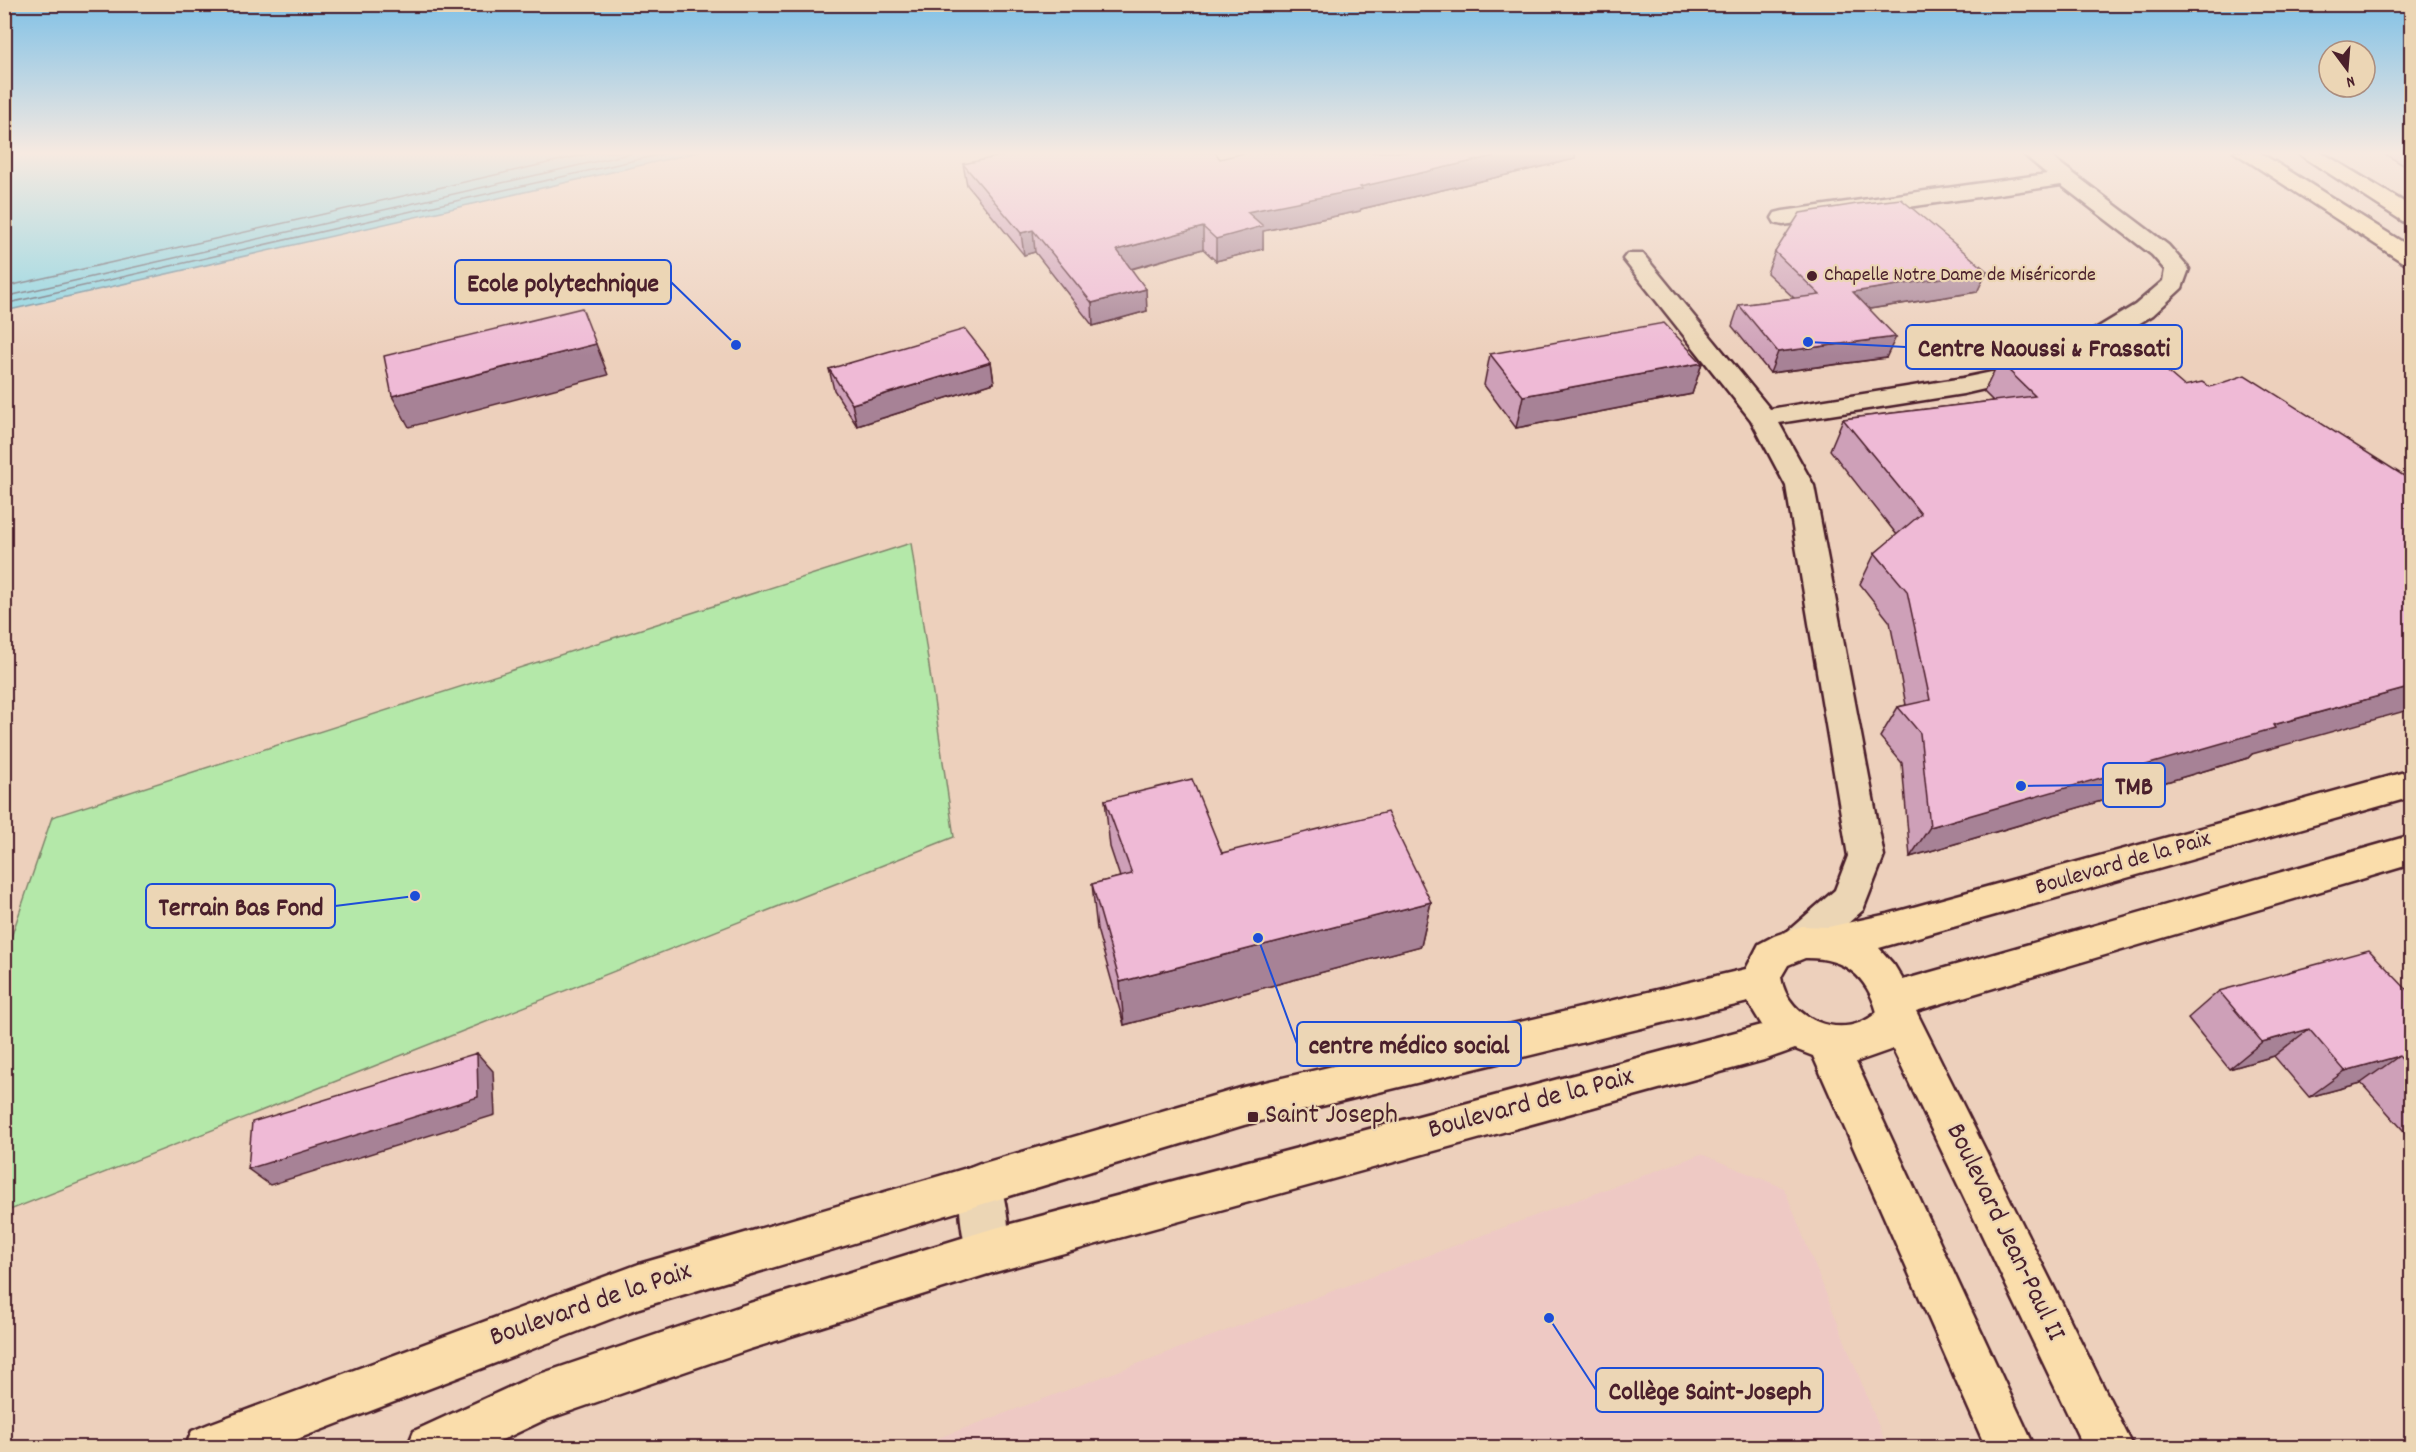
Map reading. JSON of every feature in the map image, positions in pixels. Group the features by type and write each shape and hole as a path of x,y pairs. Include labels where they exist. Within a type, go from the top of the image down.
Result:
{"main road":[{"path":"2351,220 2412,258"},
{"name":"Boulevard de la Paix","path":"1817,942 1888,930 2412,783"},
{"path":"1896,1009 2412,849"},
{"path":"1811,1038 1854,1045 1877,1039 1889,1032 1896,1009 1884,980 1870,962 1817,942 1773,954 1763,968 1761,982 1770,1006 1811,1038 2012,1448"},
{"name":"Boulevard de la Paix","path":"209,1448 639,1286 1244,1106 1761,982"},
{"name":"Boulevard Jean-Paul II","path":"1896,1009 2110,1448"},
{"name":"Boulevard de la Paix","path":"430,1448 534,1400 750,1326 988,1252 1764,1042 1811,1038"}],"street":[{"path":"1763,418 1963,386 2023,373 2073,353 2144,310 2174,283 2177,269 2160,250 2120,220"},
{"path":"1635,259 1763,418 1800,486 1866,856 1850,899 1817,942"},
{"path":"980,1184 988,1252"}],"shaded area":[{"path":"1701,1154 1784,1188 1887,1447 914,1447"}],"green space":[{"path":"911,543 954,837 5,1212 5,955 52,817"}],"water":[{"path":"5,220 403,220 5,311"}],"building":[{"path":"1010,220 1256,220 1263,226 1216,239 1203,227 1117,250 1146,289 1092,303 1033,230 1021,233"},
{"path":"1796,220 1926,220 1987,271 1853,292 1896,337 1778,352 1739,305 1820,295 1775,252"},
{"path":"582,308 596,344 392,396 384,356"},
{"path":"1664,323 1702,363 1523,396 1490,354"},
{"path":"965,329 991,362 852,404 829,369"},
{"path":"2133,342 2184,386 2202,382 2210,387 2245,375 2412,481 2412,687 2273,725 2275,728 1930,827 1920,733 1898,707 1930,700 1907,591 1875,553 1921,514 1843,419 2035,396 1999,361"},
{"path":"1192,779 1222,853 1387,812 1431,902 1120,982 1092,884 1132,874 1105,800"},
{"path":"2369,950 2412,995 2412,1070 2399,1056 2345,1071 2309,1029 2262,1042 2219,991"},
{"path":"477,1053 478,1097 248,1169 252,1122"}],"place":[{"name":"Chapelle Notre Dame de Miséricorde","path":"1812,276"},
{"name":"Centre Naoussi & Frassati","path":"1808,342"},
{"name":"Ecole polytechnique","path":"736,345"},
{"name":"TMB","path":"2021,786"},
{"name":"Terrain Bas Fond","path":"415,896"},
{"name":"centre médico social","path":"1258,938"},
{"name":"Saint Joseph","path":"1253,1117"},
{"name":"Collège Saint-Joseph","path":"1549,1318"}]}
